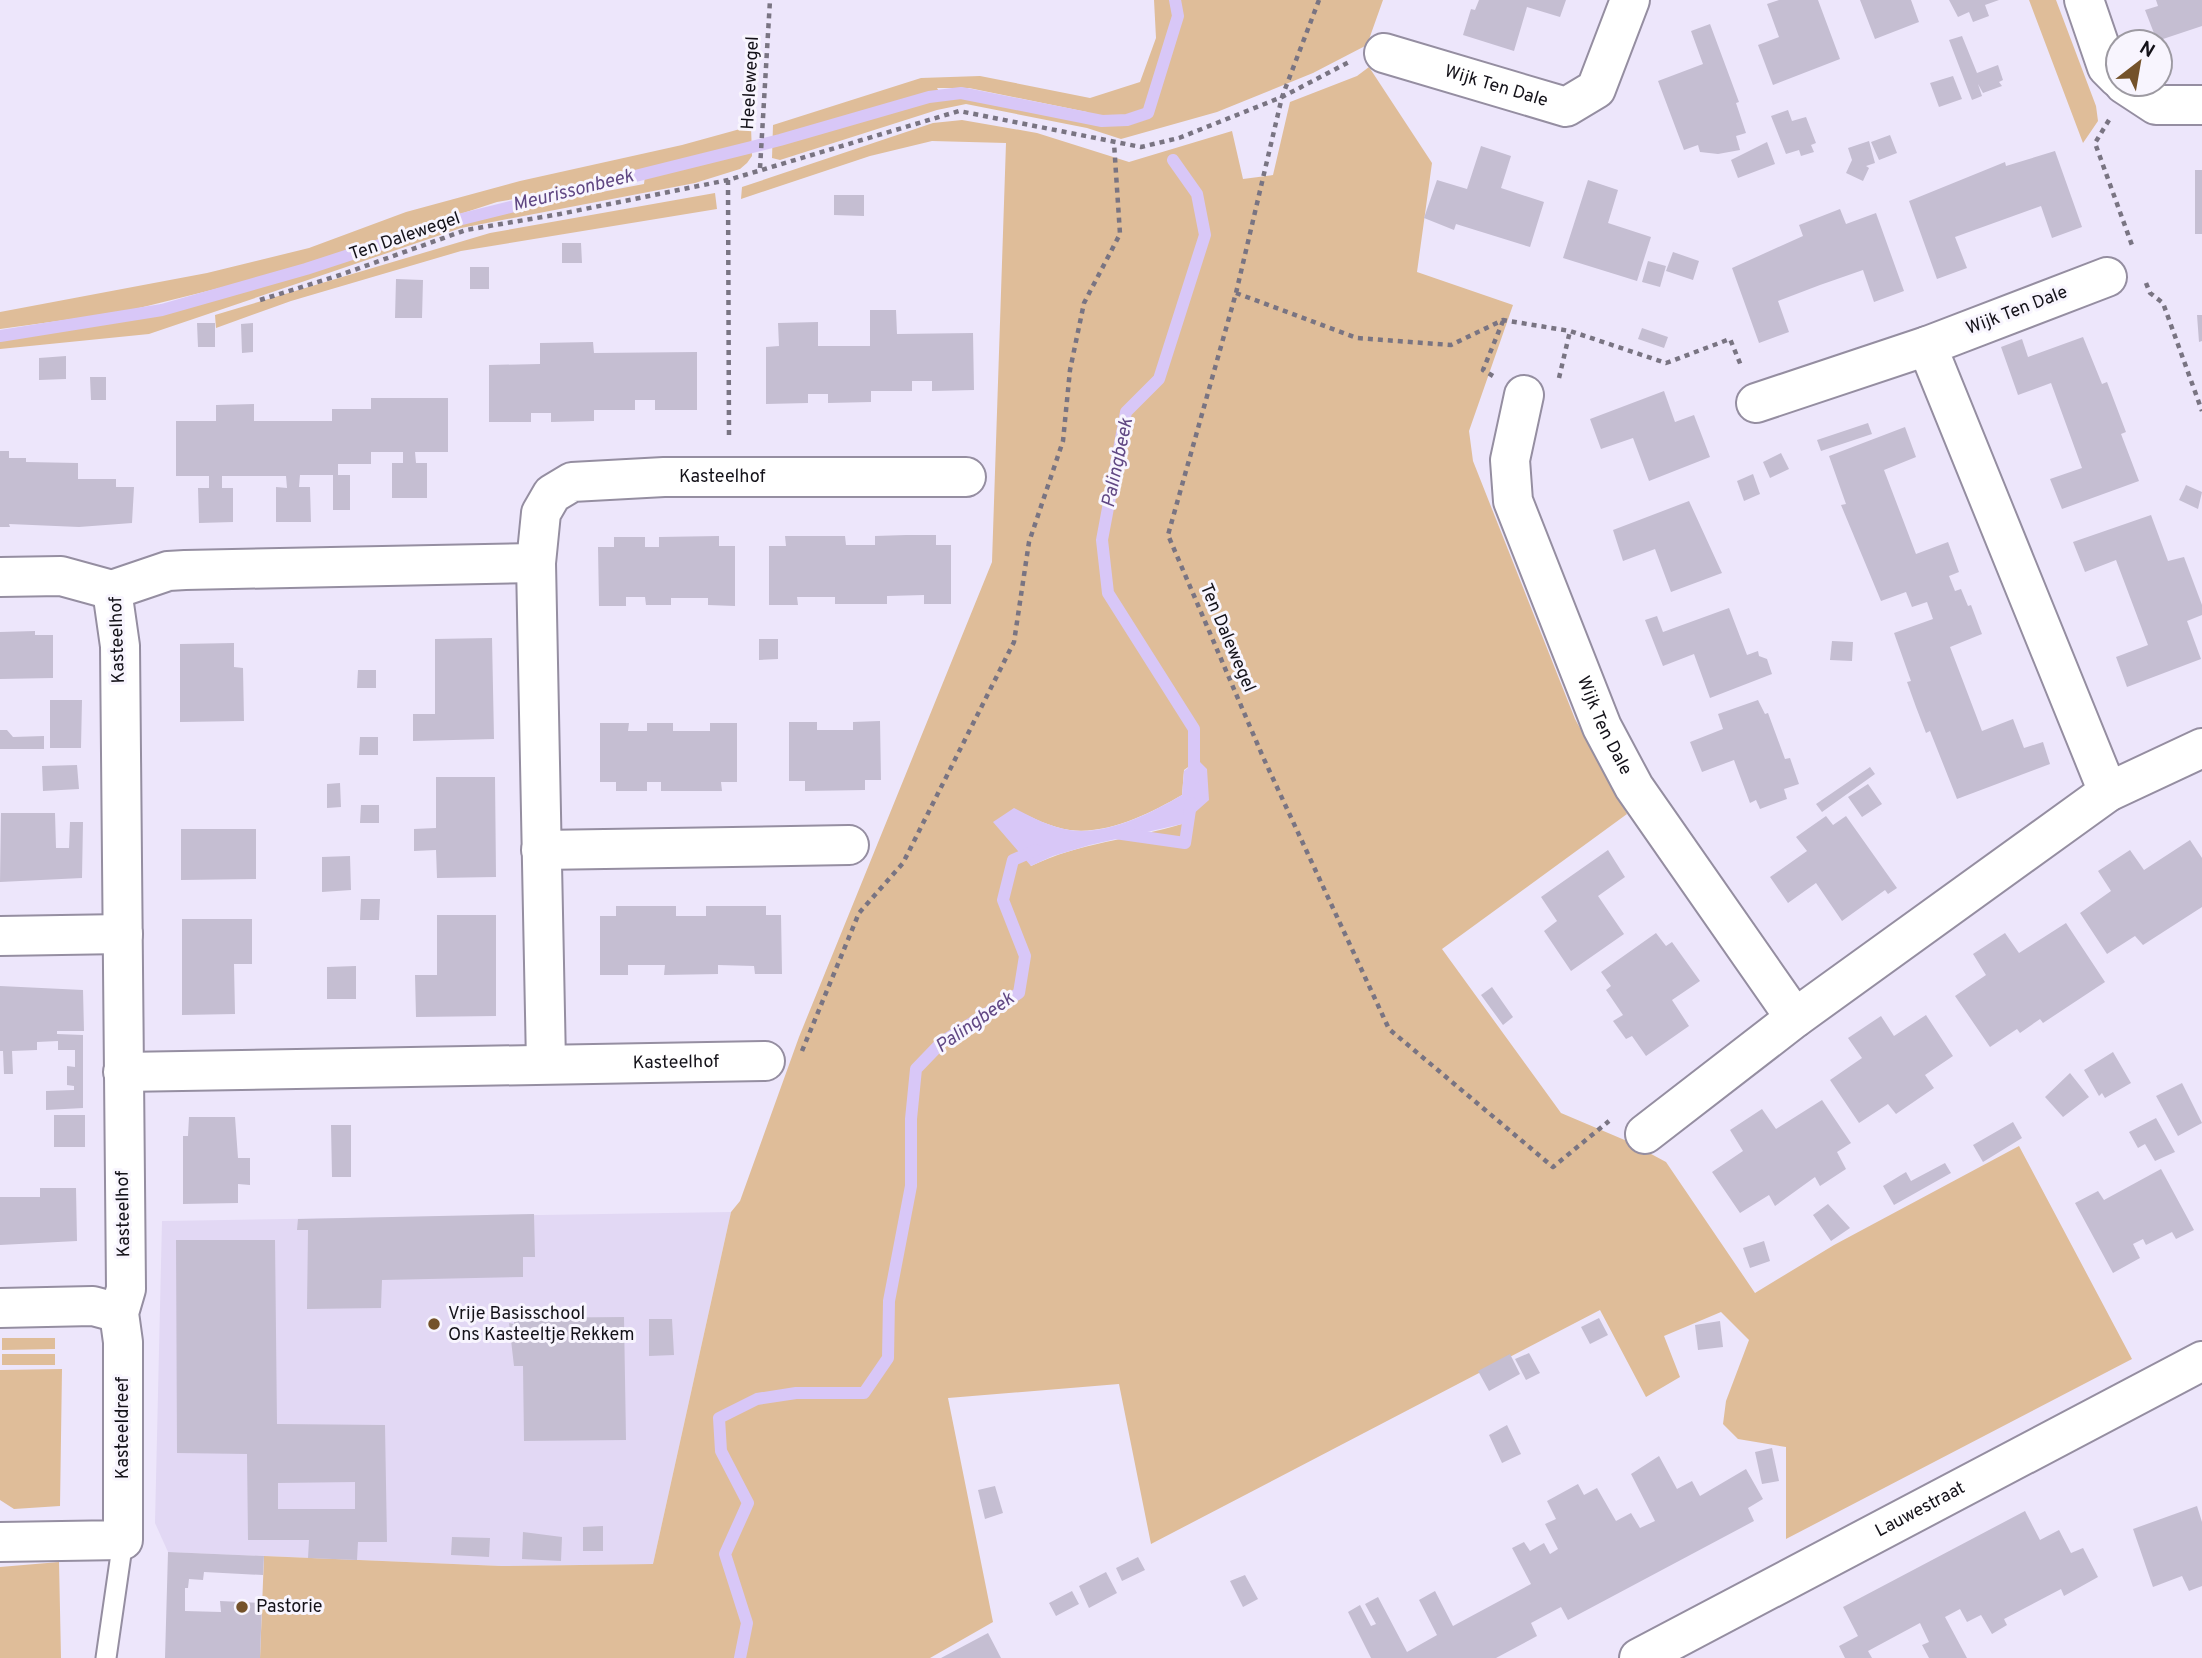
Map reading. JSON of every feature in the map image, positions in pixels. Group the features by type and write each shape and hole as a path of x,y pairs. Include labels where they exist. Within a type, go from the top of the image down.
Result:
{"street":[{"name":"Wijk Ten Dale","path":"1384,53 1566,107 1596,89 1630,0"},
{"path":"2084,0 2104,58"},
{"path":"2146,98 2157,105 2202,105"},
{"name":"Wijk Ten Dale","path":"1756,403 1927,346 2124,274"},
{"path":"1927,346 2108,792"},
{"name":"Wijk Ten Dale","path":"1541,387 1510,460 1513,500 1602,727 1634,788 1795,1018"},
{"name":"Kasteelhof","path":"546,1063 536,564 541,513 552,494 572,482 967,477"},
{"name":"Kasteelhof","path":"119,1312 126,1289 123,934 120,646 112,590 168,572 185,570 536,564"},
{"path":"0,577 61,576 112,590"},
{"path":"1645,1134 1795,1018 2108,792 2202,748"},
{"path":"541,850 849,845"},
{"path":"0,936 123,934"},
{"name":"Kasteelhof","path":"123,1072 782,1061"},
{"path":"0,1308 93,1306 119,1312"},
{"name":"Kasteeldreef","path":"119,1312 123,1342 123,1540"},
{"name":"Lauwestraat","path":"1639,1658 2202,1361"},
{"path":"0,1542 123,1540"}],"lane":[{"path":"106,1658 123,1540"}],"path":[{"name":"Heelewegel","path":"760,168 770,0"},
{"path":"1282,97 1319,0"},
{"path":"1282,97 1369,52 1384,53"},
{"name":"Ten Dalewegel","path":"260,300 466,230 728,180 760,168 959,111 1141,147 1179,138 1282,97"},
{"name":"Ten Dalewegel","path":"1282,97 1236,293 1168,535 1263,757 1389,1029 1553,1167 1610,1120 1645,1134"},
{"path":"2116,98 2095,143 2134,250"},
{"path":"782,1061 859,913 903,863 1014,642 1028,542 1063,441 1070,370 1084,303 1120,234 1114,143"},
{"path":"728,180 730,478"},
{"path":"2124,274 2163,303 2202,411"},
{"path":"1236,293 1357,338 1451,345 1503,320 1570,331 1667,363 1730,339 1756,403"},
{"path":"1541,387 1570,331"}],"shaded area":[{"path":"1154,0 1383,0 1367,45 1313,73 1217,112 1121,139 1087,128 966,104 937,110 780,160 772,158 773,125 921,78 980,76 1090,98 1140,82 1156,38","holes":["937,88 969,88 1087,112 1087,118 971,96 941,95"]},
{"path":"2029,0 2056,0 2096,106 2098,121 2083,143"},
{"path":"1369,67 1432,163 1417,272 1513,305 1469,431 1473,461 1575,719 1627,814 1442,949 1561,1113 1627,1141 1666,1162 1755,1293 1834,1245 2019,1146 2132,1359 1786,1539 1786,1447 1738,1439 1723,1424 1726,1401 1749,1340 1721,1312 1664,1336 1680,1377 1646,1397 1600,1310 1151,1544 1119,1384 948,1398 993,1622 930,1658 260,1658 264,1556 501,1566 653,1564 731,1212 740,1201 799,1037 992,562 1006,143 932,141 870,156 741,199 742,187 933,123 962,120 1037,133 1129,162 1232,131 1243,179 1273,175 1290,102 1357,76","holes":["1198,760 1182,824 1068,852 1031,866 1014,809 1063,829 1084,831 1114,826 1157,809 1182,795 1184,770"]},
{"path":"751,126 752,156 747,163 740,169 695,183 461,228 149,334 0,349 0,341 162,315 491,213 644,184 645,176 497,202 276,274 123,312 0,329 0,312 207,273 309,248 406,212 520,181 682,145"},
{"path":"715,193 717,209 461,251 291,301 216,328 215,315 490,233"},
{"path":"1198,760 1207,769 1209,800 1182,824 1090,845 1031,866 993,822 1014,808 1048,824 1069,830 1098,830 1113,826 1143,816 1182,795 1184,771"},
{"name":"Vrije Basisschool Ons Kasteeltje Rekkem","path":"731,1212 653,1564 501,1566 168,1552 155,1523 162,1221"},
{"path":"2,1338 55,1338 55,1349 2,1350"},
{"path":"2,1354 55,1354 55,1365 2,1365"},
{"path":"62,1369 60,1506 14,1509 0,1500 0,1370"},
{"path":"59,1562 61,1658 0,1658 0,1567"}],"building":[{"path":"1479,0 1566,0 1560,17 1527,7 1514,51 1463,35 1471,9 1475,10"},
{"path":"1779,0 1818,0 1840,59 1773,85 1758,45 1779,37 1767,4"},
{"path":"1860,0 1911,0 1919,22 1875,39"},
{"path":"1949,0 1999,0 1985,5 1989,16 1973,22 1969,12 1958,17"},
{"path":"2156,0 2202,0 2202,26 2174,35 2174,28 2152,28 2145,10 2158,6"},
{"path":"1710,24 1739,102 1736,103 1746,133 1736,136 1740,150 1718,154 1700,152 1698,145 1684,150 1658,81 1703,64 1691,31"},
{"path":"1962,36 1977,73 1998,65 2003,80 1999,82 2002,86 1983,93 1978,84 1982,96 1972,100 1949,40"},
{"path":"1953,76 1962,99 1939,107 1930,83"},
{"path":"1788,110 1792,121 1806,117 1816,143 1811,145 1814,152 1801,156 1799,150 1786,154 1771,116"},
{"path":"1890,135 1897,153 1879,160 1871,142"},
{"path":"1869,141 1875,163 1866,166 1869,168 1863,181 1846,173 1852,160 1848,148"},
{"path":"1767,142 1775,164 1738,178 1731,160"},
{"path":"1481,146 1511,156 1501,188 1544,202 1530,247 1456,224 1454,230 1424,218 1437,180 1467,189"},
{"path":"2055,151 2082,227 2052,238 2041,206 1955,237 1967,268 1937,279 1909,201 2005,162 2006,166"},
{"path":"2195,170 2202,170 2202,234 2195,234"},
{"path":"1588,180 1618,190 1608,223 1651,237 1637,281 1563,258"},
{"path":"834,195 864,195 864,216 834,215"},
{"path":"1840,209 1846,224 1876,213 1904,291 1874,302 1863,270 1820,285 1778,301 1789,332 1759,343 1732,268 1803,236 1799,225"},
{"path":"562,243 581,243 582,263 562,263"},
{"path":"1673,252 1699,261 1693,280 1666,271"},
{"path":"1648,261 1666,266 1660,287 1642,282"},
{"path":"470,267 489,267 489,289 470,289"},
{"path":"396,279 423,280 422,318 395,318"},
{"path":"870,310 896,310 897,334 973,333 974,390 932,391 932,381 912,381 912,391 871,391 871,402 828,403 828,394 808,394 808,403 766,404 766,347 779,346 778,323 818,322 818,346 870,346"},
{"path":"2197,315 2202,315 2202,341 2199,342"},
{"path":"197,323 215,323 215,347 198,347"},
{"path":"253,323 253,352 242,353 241,324"},
{"path":"1642,328 1668,337 1664,348 1638,339"},
{"path":"2083,337 2102,384 2107,382 2126,432 2121,434 2139,481 2062,509 2050,479 2082,468 2051,383 2018,395 2001,347 2022,339 2028,357"},
{"path":"593,342 594,353 697,352 697,410 655,410 655,400 635,400 635,410 594,410 594,421 551,422 551,413 531,413 531,422 489,422 489,365 540,364 540,343"},
{"path":"66,356 66,379 39,380 39,358"},
{"path":"90,377 106,377 106,400 91,400"},
{"path":"1664,391 1675,422 1694,415 1710,457 1649,481 1633,438 1601,449 1590,419"},
{"path":"371,398 448,398 448,452 415,452 416,463 427,463 427,498 392,498 392,463 403,463 403,452 371,452 371,464 338,464 338,475 350,475 350,510 333,510 333,475 300,475 299,487 310,487 311,522 276,522 276,487 287,488 286,476 222,476 222,488 233,488 233,522 199,523 198,488 209,488 209,476 176,476 176,421 216,421 216,405 254,404 254,421 332,421 332,409 371,409"},
{"path":"1868,423 1872,434 1821,451 1817,440"},
{"path":"1905,427 1916,457 1884,470 1916,554 1948,542 1959,572 1949,576 1955,591 1961,589 1968,606 1971,605 1982,634 1950,647 1982,731 2013,719 2024,748 2043,742 2050,764 1957,799 1930,731 1926,733 1916,707 1907,682 1911,681 1894,633 1933,619 1927,602 1912,607 1906,592 1881,601 1841,505 1846,504 1829,456"},
{"path":"0,451 9,451 9,458 26,458 26,462 78,463 78,479 116,479 116,487 134,487 132,523 79,527 9,524 10,527 0,527"},
{"path":"1781,453 1789,469 1770,478 1763,462"},
{"path":"1753,474 1760,494 1744,501 1737,481"},
{"path":"2186,485 2202,492 2198,509 2179,500"},
{"path":"1689,501 1722,573 1671,592 1655,549 1623,561 1613,530"},
{"path":"2151,515 2168,561 2184,557 2202,605 2202,615 2187,621 2201,659 2127,687 2116,657 2148,645 2116,560 2085,572 2073,542"},
{"path":"936,535 936,545 951,545 951,604 924,604 924,595 887,596 887,604 835,604 835,597 797,597 798,605 769,605 769,546 786,546 785,536 845,536 846,545 875,545 875,536"},
{"path":"719,536 719,546 735,546 735,606 708,605 708,598 671,598 671,605 646,605 645,597 626,597 626,606 599,606 598,547 614,547 614,537 645,537 645,547 659,547 659,537"},
{"path":"1729,608 1747,655 1758,651 1759,656 1767,659 1772,674 1710,698 1694,654 1663,666 1645,620 1657,616 1663,632"},
{"path":"35,631 35,635 53,635 53,678 0,679 0,632"},
{"path":"492,638 494,739 413,741 413,714 435,714 435,639"},
{"path":"759,639 778,639 778,659 759,660"},
{"path":"1832,641 1853,642 1852,661 1830,660"},
{"path":"234,643 234,667 243,668 244,721 180,722 180,644"},
{"path":"358,670 376,670 376,688 357,688"},
{"path":"50,700 82,700 81,748 50,748"},
{"path":"1758,700 1765,714 1768,713 1785,759 1790,758 1799,784 1784,789 1787,799 1760,809 1756,800 1750,803 1734,760 1702,772 1690,742 1723,729 1718,714"},
{"path":"880,721 881,780 865,780 865,790 805,791 805,781 789,781 789,722 817,722 817,730 853,730 853,722"},
{"path":"600,723 629,723 628,731 647,731 647,723 673,723 673,731 710,731 710,723 737,723 737,782 721,782 722,791 661,791 661,782 647,782 647,791 616,791 616,782 600,782"},
{"path":"0,730 7,730 13,737 44,736 44,749 0,749"},
{"path":"360,737 378,737 378,755 359,755"},
{"path":"77,765 79,789 43,791 42,766"},
{"path":"1870,767 1875,774 1822,812 1816,804"},
{"path":"436,777 495,777 496,877 437,878 436,850 414,851 414,829 436,828"},
{"path":"340,783 341,807 327,808 327,784"},
{"path":"1868,784 1882,804 1862,817 1848,797"},
{"path":"361,805 379,805 379,823 360,823"},
{"path":"1,813 55,813 56,848 69,848 70,822 83,822 82,878 0,882"},
{"path":"1826,816 1833,825 1846,816 1897,888 1888,894 1885,890 1842,921 1816,883 1788,903 1770,877 1807,851 1796,837"},
{"path":"181,829 256,829 256,879 181,880"},
{"path":"2190,840 2202,858 2202,907 2143,945 2135,936 2107,954 2080,913 2111,891 2098,871 2130,850 2144,870"},
{"path":"1608,850 1625,877 1598,896 1624,934 1571,971 1544,931 1557,921 1541,897"},
{"path":"350,856 351,890 322,892 322,857"},
{"path":"361,899 380,899 379,920 360,920"},
{"path":"616,906 676,906 676,916 706,916 706,906 766,906 766,915 781,915 782,974 755,974 754,966 718,965 718,974 664,975 665,965 628,965 628,975 600,975 600,916 616,916"},
{"path":"437,915 496,915 496,1016 416,1017 415,975 437,975"},
{"path":"182,919 252,919 252,964 234,964 235,1014 182,1015"},
{"path":"2066,923 2105,982 2043,1023 2040,1019 2020,1033 2017,1029 1990,1047 1955,996 1986,975 1973,954 2005,933 2019,953"},
{"path":"1656,933 1666,946 1672,942 1700,981 1672,1000 1689,1026 1646,1056 1632,1036 1626,1039 1613,1021 1623,1015 1606,990 1611,986 1601,972"},
{"path":"356,966 356,999 327,999 327,967"},
{"path":"0,986 83,990 84,1031 57,1031 57,1034 83,1035 83,1108 46,1110 46,1091 74,1090 74,1086 67,1085 67,1066 75,1067 75,1050 58,1050 58,1041 37,1042 37,1050 12,1051 13,1074 4,1074 3,1051 0,1051"},
{"path":"1492,987 1513,1017 1503,1025 1481,995"},
{"path":"1926,1015 1953,1056 1925,1075 1934,1088 1896,1114 1888,1104 1859,1123 1830,1080 1862,1058 1848,1038 1881,1016 1894,1036"},
{"path":"2113,1052 2131,1083 2105,1098 2102,1093 2099,1096 2084,1070"},
{"path":"2070,1073 2089,1097 2063,1117 2045,1097"},
{"path":"2182,1083 2202,1123 2178,1136 2156,1096"},
{"path":"1822,1100 1851,1143 1837,1152 1846,1169 1820,1186 1815,1177 1775,1206 1769,1195 1740,1213 1712,1172 1743,1151 1730,1130 1762,1109 1776,1129"},
{"path":"54,1115 85,1115 85,1147 54,1147"},
{"path":"189,1117 235,1117 238,1158 250,1158 250,1185 238,1184 238,1203 183,1204 183,1136 188,1136"},
{"path":"2156,1118 2175,1152 2155,1161 2145,1144 2138,1148 2129,1132"},
{"path":"2013,1122 2022,1138 1983,1162 1973,1145"},
{"path":"331,1125 351,1125 351,1177 332,1177"},
{"path":"1945,1163 1951,1173 1894,1205 1883,1186 1906,1172 1911,1181"},
{"path":"2161,1169 2194,1230 2176,1239 2172,1232 2146,1245 2143,1239 2133,1244 2140,1258 2113,1273 2075,1203 2098,1191 2104,1200"},
{"path":"40,1188 76,1188 77,1241 0,1245 0,1197 40,1197"},
{"path":"1828,1204 1850,1228 1831,1241 1813,1215"},
{"path":"534,1214 535,1257 523,1257 523,1277 382,1280 381,1308 307,1309 308,1230 297,1230 298,1219"},
{"path":"176,1240 275,1240 277,1424 385,1425 387,1542 358,1542 357,1560 308,1558 309,1540 248,1540 247,1454 177,1453","holes":["355,1482 355,1509 278,1509 278,1483"]},
{"path":"1764,1241 1770,1261 1750,1268 1743,1248"},
{"path":"624,1317 626,1440 524,1441 523,1366 514,1366 509,1323 514,1324 514,1318"},
{"path":"1599,1318 1608,1335 1590,1344 1581,1327"},
{"path":"649,1319 672,1319 674,1355 649,1356"},
{"path":"1720,1321 1723,1347 1698,1350 1695,1325"},
{"path":"1529,1353 1540,1373 1526,1380 1515,1359"},
{"path":"1510,1354 1520,1374 1489,1391 1478,1371"},
{"path":"1507,1425 1521,1454 1502,1463 1489,1435"},
{"path":"1772,1448 1779,1481 1762,1484 1755,1452"},
{"path":"1659,1456 1677,1489 1692,1481 1700,1496 1746,1469 1763,1499 1748,1508 1754,1521 1568,1620 1561,1607 1531,1623 1537,1636 1496,1658 1371,1658 1348,1612 1360,1605 1371,1626 1376,1624 1365,1604 1378,1597 1407,1652 1437,1635 1419,1600 1435,1591 1453,1626 1531,1584 1512,1548 1524,1542 1530,1551 1544,1543 1550,1554 1558,1549 1545,1524 1556,1519 1547,1501 1578,1484 1584,1495 1597,1488 1616,1521 1631,1513 1640,1528 1655,1521 1631,1474"},
{"path":"995,1486 1003,1513 985,1519 978,1490"},
{"path":"2197,1506 2202,1522 2202,1586 2189,1591 2182,1576 2153,1587 2133,1529"},
{"path":"2025,1511 2040,1540 2059,1530 2071,1553 2083,1548 2098,1577 2064,1596 2061,1589 2004,1619 2007,1625 1992,1634 1981,1615 1967,1622 1960,1609 1945,1617 1967,1658 1929,1658 1922,1645 1929,1642 1920,1623 1868,1651 1872,1658 1845,1658 1839,1646 1858,1636 1843,1607"},
{"path":"603,1526 603,1551 583,1551 583,1527"},
{"path":"523,1532 562,1537 561,1561 522,1559"},
{"path":"452,1537 490,1538 489,1557 451,1555"},
{"name":"Pastorie","path":"168,1552 264,1556 263,1575 204,1572 203,1580 189,1579 188,1588 185,1588 185,1611 221,1612 220,1601 262,1603 260,1658 165,1658"},
{"path":"1138,1557 1145,1570 1122,1581 1116,1568"},
{"path":"1106,1572 1117,1593 1089,1608 1079,1586"},
{"path":"1245,1575 1258,1599 1243,1607 1230,1581"},
{"path":"1072,1591 1079,1604 1056,1616 1049,1603"},
{"path":"988,1633 1001,1658 941,1658"}],"waterway":[{"name":"Meurissonbeek","path":"0,336 162,310 306,269 450,222 780,140 929,97 961,93 1102,121 1127,120 1148,113 1178,16 1175,0"},
{"name":"Palingbeek","path":"1173,160 1197,194 1205,235 1159,379 1126,412 1102,540 1108,593 1194,729 1194,778"},
{"name":"Palingbeek","path":"1115,833 1185,843 1191,803"},
{"name":"Palingbeek","path":"740,1658 747,1623 725,1554 748,1503 721,1451 719,1418 757,1399 796,1393 864,1393 888,1358 889,1301 911,1186 911,1119 916,1069 942,1042 1019,993 1025,956 1003,900 1013,860 1036,850"}],"place":[{"name":"Vrije Basisschool Ons Kasteeltje Rekkem","path":"434,1324"},
{"name":"Pastorie","path":"242,1607"}]}
